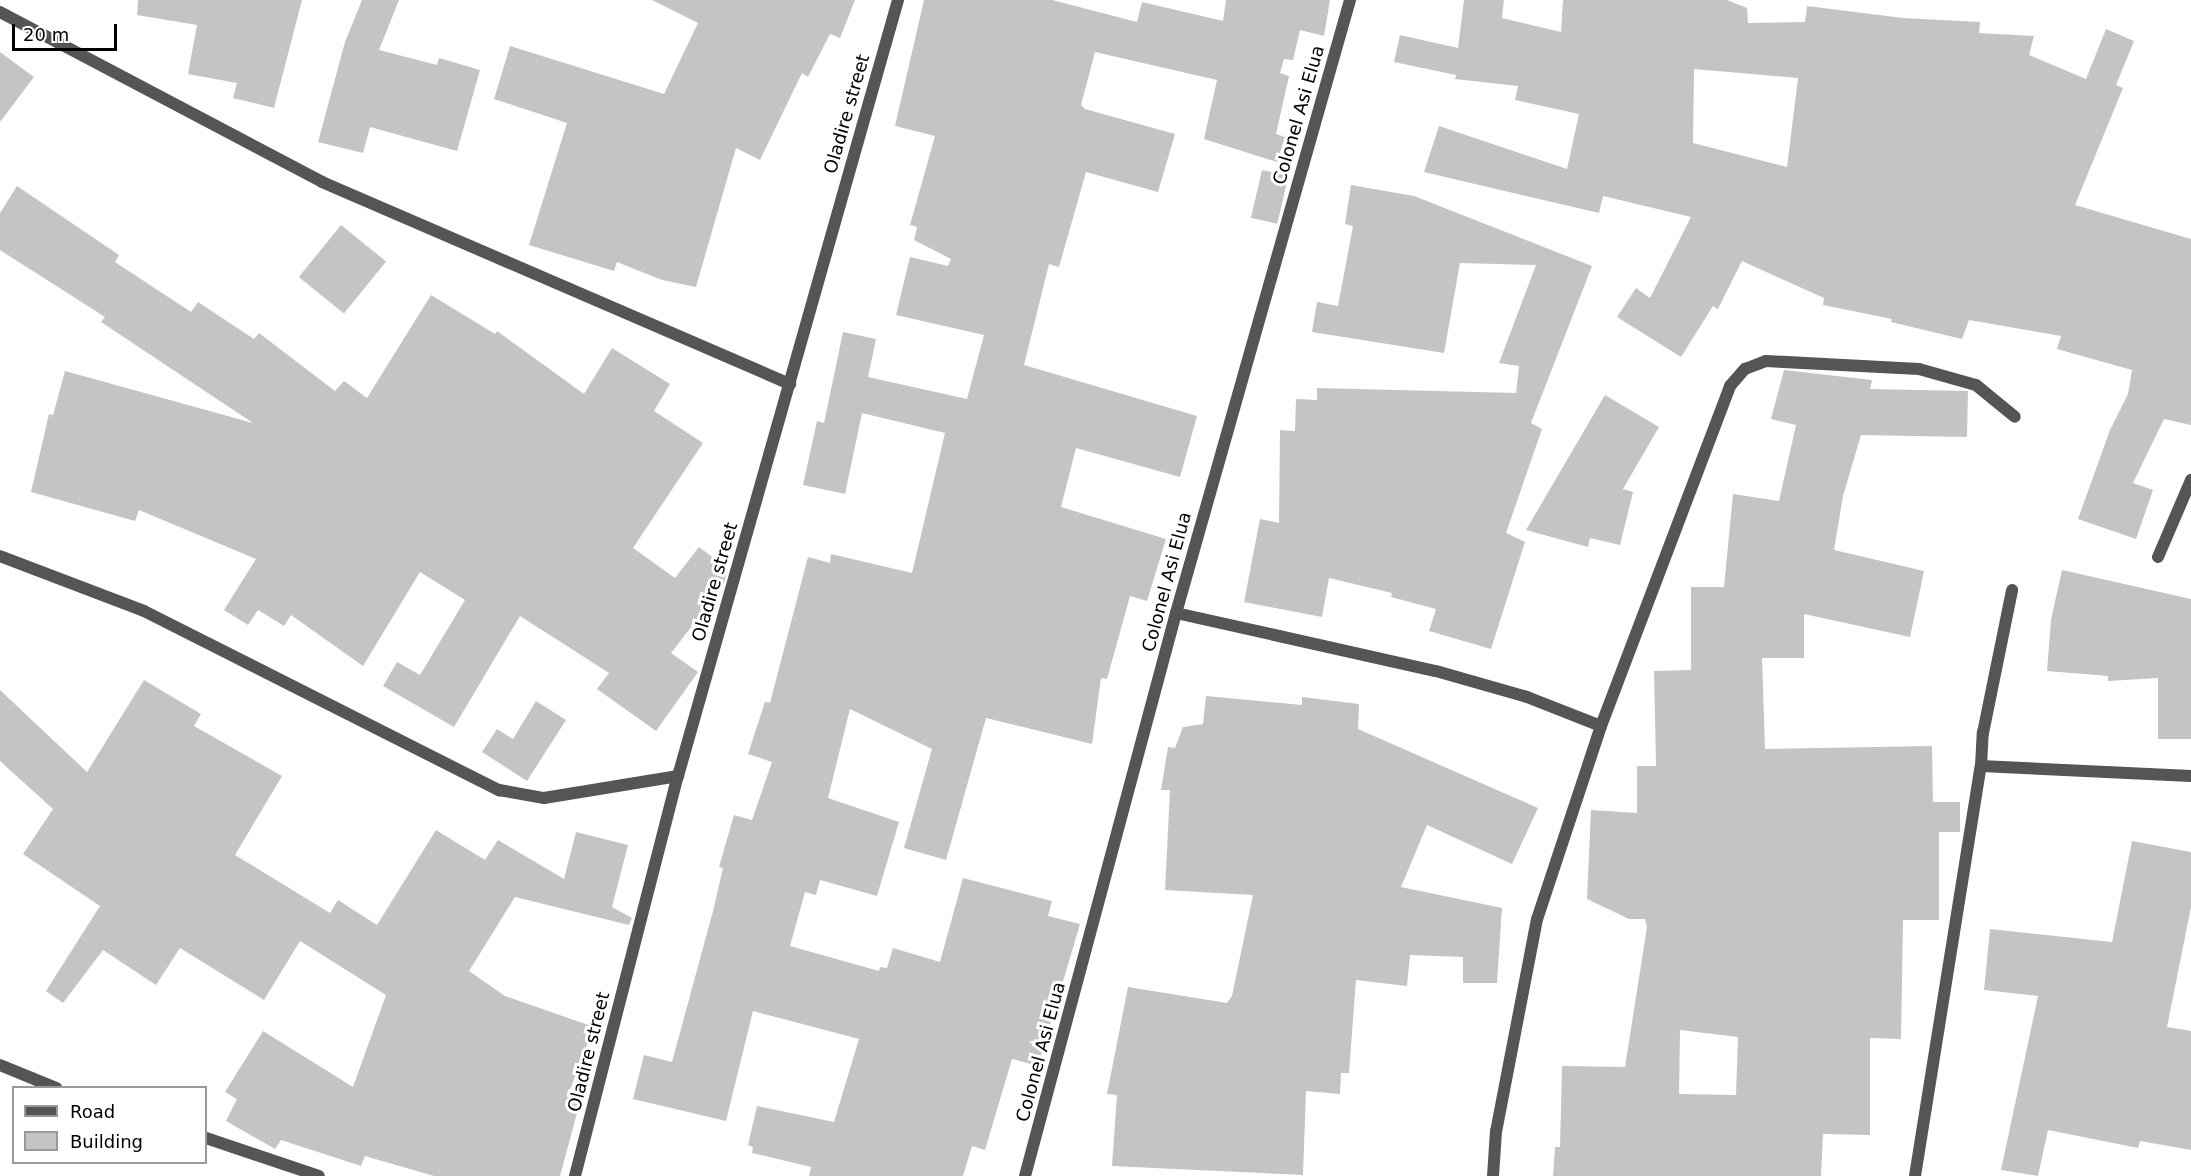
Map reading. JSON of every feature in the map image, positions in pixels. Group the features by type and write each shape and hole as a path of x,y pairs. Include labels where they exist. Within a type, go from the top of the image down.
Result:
{"street":[{"name":"Oladire street","path":"575,1176 678,776 898,0"},
{"name":"Colonel Asi Elua","path":"1025,1176 1176,613 1350,0"},
{"path":"0,12 322,182 790,384"},
{"path":"1493,1176 1496,1131 1537,919 1601,726 1730,386 1745,369 1766,361 1919,369 1976,385 2015,417"},
{"path":"2158,557 2191,480"},
{"path":"0,556 144,611 499,790 544,798 678,776"},
{"path":"1915,1176 1982,766 1983,733 2012,590"},
{"path":"1176,613 1436,671 1527,697 1601,726"},
{"path":"1982,766 2191,776"},
{"path":"0,1065 51,1086"},
{"path":"207,1138 319,1176"}],"building":[{"path":"138,0 302,0 274,108 233,98 237,83 188,74 197,25 137,15"},
{"path":"362,0 399,0 379,50 437,65 439,58 480,70 457,151 370,127 363,153 318,142 345,42"},
{"path":"652,0 855,0 840,38 830,34 808,77 802,73 760,160 736,148 696,287 662,280 617,262 614,271 529,245 567,123 494,99 510,46 664,94 698,23"},
{"path":"924,0 1052,0 1137,22 1142,2 1223,21 1226,0 1330,0 1324,36 1300,30 1293,60 1284,59 1280,73 1289,76 1276,134 1285,137 1277,162 1204,139 1217,80 1095,52 1081,105 1085,109 1175,134 1158,192 1086,172 1059,267 1049,264 1024,365 1197,416 1180,477 1076,448 1061,507 1166,539 1147,601 1130,596 1107,679 1101,678 1092,744 986,718 946,860 904,848 932,749 850,709 828,798 899,822 877,896 820,880 816,895 805,892 790,946 879,971 880,967 887,968 893,948 940,962 963,878 1052,901 1048,916 1080,924 1038,1066 1012,1059 985,1150 972,1146 963,1176 809,1176 811,1167 752,1153 753,1147 748,1145 757,1106 834,1122 859,1039 753,1011 726,1121 633,1099 644,1055 672,1062 713,911 723,868 719,867 734,815 752,820 772,762 748,754 765,702 770,703 808,557 830,563 831,554 912,573 945,433 862,413 845,494 803,485 817,421 824,423 843,332 876,339 868,377 967,399 984,335 896,315 910,257 948,266 951,259 914,240 917,227 910,225 935,136 895,126"},
{"path":"1464,0 1504,0 1502,18 1561,32 1563,0 1727,0 1747,8 1748,23 1805,22 1807,6 1903,18 1980,22 1979,33 2034,36 2029,55 2086,79 2106,29 2134,41 2116,85 2123,88 2075,205 2191,239 2191,425 2164,419 2133,483 2153,490 2136,539 2078,519 2110,430 2128,394 2132,370 2057,349 2061,336 1969,320 1962,339 1891,322 1892,319 1823,305 1824,298 1742,261 1718,309 1713,306 1681,357 1617,317 1636,288 1650,298 1691,217 1603,196 1599,213 1424,172 1439,126 1567,169 1579,114 1515,100 1518,86 1455,79 1456,75 1394,62 1400,35 1458,48","holes":["1694,69 1798,78 1787,167 1693,143"]},
{"path":"0,52 34,77 0,122"},
{"path":"1262,170 1288,176 1277,224 1251,218"},
{"path":"1351,185 1414,196 1592,266 1531,423 1542,429 1506,533 1525,542 1491,649 1429,631 1436,609 1391,597 1392,593 1329,578 1322,617 1244,602 1260,519 1279,523 1280,430 1295,431 1296,399 1317,400 1317,388 1516,393 1519,366 1499,363 1536,265 1460,263 1444,353 1312,332 1317,302 1338,306 1353,226 1345,224"},
{"path":"17,186 119,255 115,262 191,312 198,302 254,339 259,333 335,391 344,381 367,398 431,295 495,334 497,331 584,394 612,348 670,384 654,411 703,443 633,548 675,578 699,547 728,569 723,586 671,653 698,672 656,731 597,689 609,673 520,616 454,727 383,686 397,662 420,675 465,600 420,572 363,666 291,615 284,626 258,610 248,625 224,610 256,559 139,510 135,521 31,492 49,414 53,415 65,371 253,423 101,322 105,317 0,250 0,213"},
{"path":"341,225 386,262 344,314 299,277"},
{"path":"1784,370 1872,380 1870,389 1968,391 1967,437 1861,435 1843,496 1834,550 1924,571 1910,637 1804,614 1804,658 1762,658 1765,749 1932,746 1933,802 1960,802 1960,832 1939,832 1939,920 1903,920 1901,1039 1870,1038 1870,1135 1823,1134 1821,1176 1553,1176 1555,1147 1560,1147 1562,1066 1625,1067 1647,927 1645,919 1629,919 1587,899 1591,810 1637,813 1637,766 1656,766 1654,671 1691,670 1691,587 1724,587 1733,494 1779,501 1796,425 1771,419","holes":["1680,1030 1738,1037 1736,1095 1679,1094"]},
{"path":"1605,395 1659,427 1623,489 1633,492 1620,545 1590,538 1588,547 1526,530"},
{"path":"2062,570 2191,599 2191,739 2158,739 2158,678 2108,681 2108,676 2047,671 2051,620"},
{"path":"144,680 201,714 194,726 282,776 235,855 330,913 338,900 377,925 436,830 485,860 498,840 564,879 576,832 628,845 612,907 632,918 629,925 515,897 469,971 505,996 594,1027 568,1095 581,1098 560,1176 434,1176 365,1156 361,1166 281,1140 275,1149 226,1121 237,1099 225,1092 263,1031 353,1087 386,995 300,941 264,1000 180,948 156,985 103,950 63,1003 46,991 100,906 23,854 53,809 0,761 0,690 87,772"},
{"path":"1206,696 1302,705 1302,697 1359,704 1358,729 1538,808 1512,864 1427,825 1401,887 1502,908 1497,983 1463,983 1463,957 1410,955 1407,986 1356,980 1349,1073 1341,1073 1340,1094 1306,1091 1303,1175 1112,1166 1117,1095 1107,1094 1128,987 1227,1003 1232,996 1253,895 1165,890 1170,790 1161,790 1168,747 1175,748 1183,727 1203,724"},
{"path":"536,701 566,720 527,781 482,752 497,729 513,739"},
{"path":"2132,841 2191,852 2191,907 2167,1027 2191,1031 2191,1150 2140,1141 2138,1148 2048,1130 2038,1176 2001,1170 2038,996 1984,990 1990,929 2112,942"}]}
